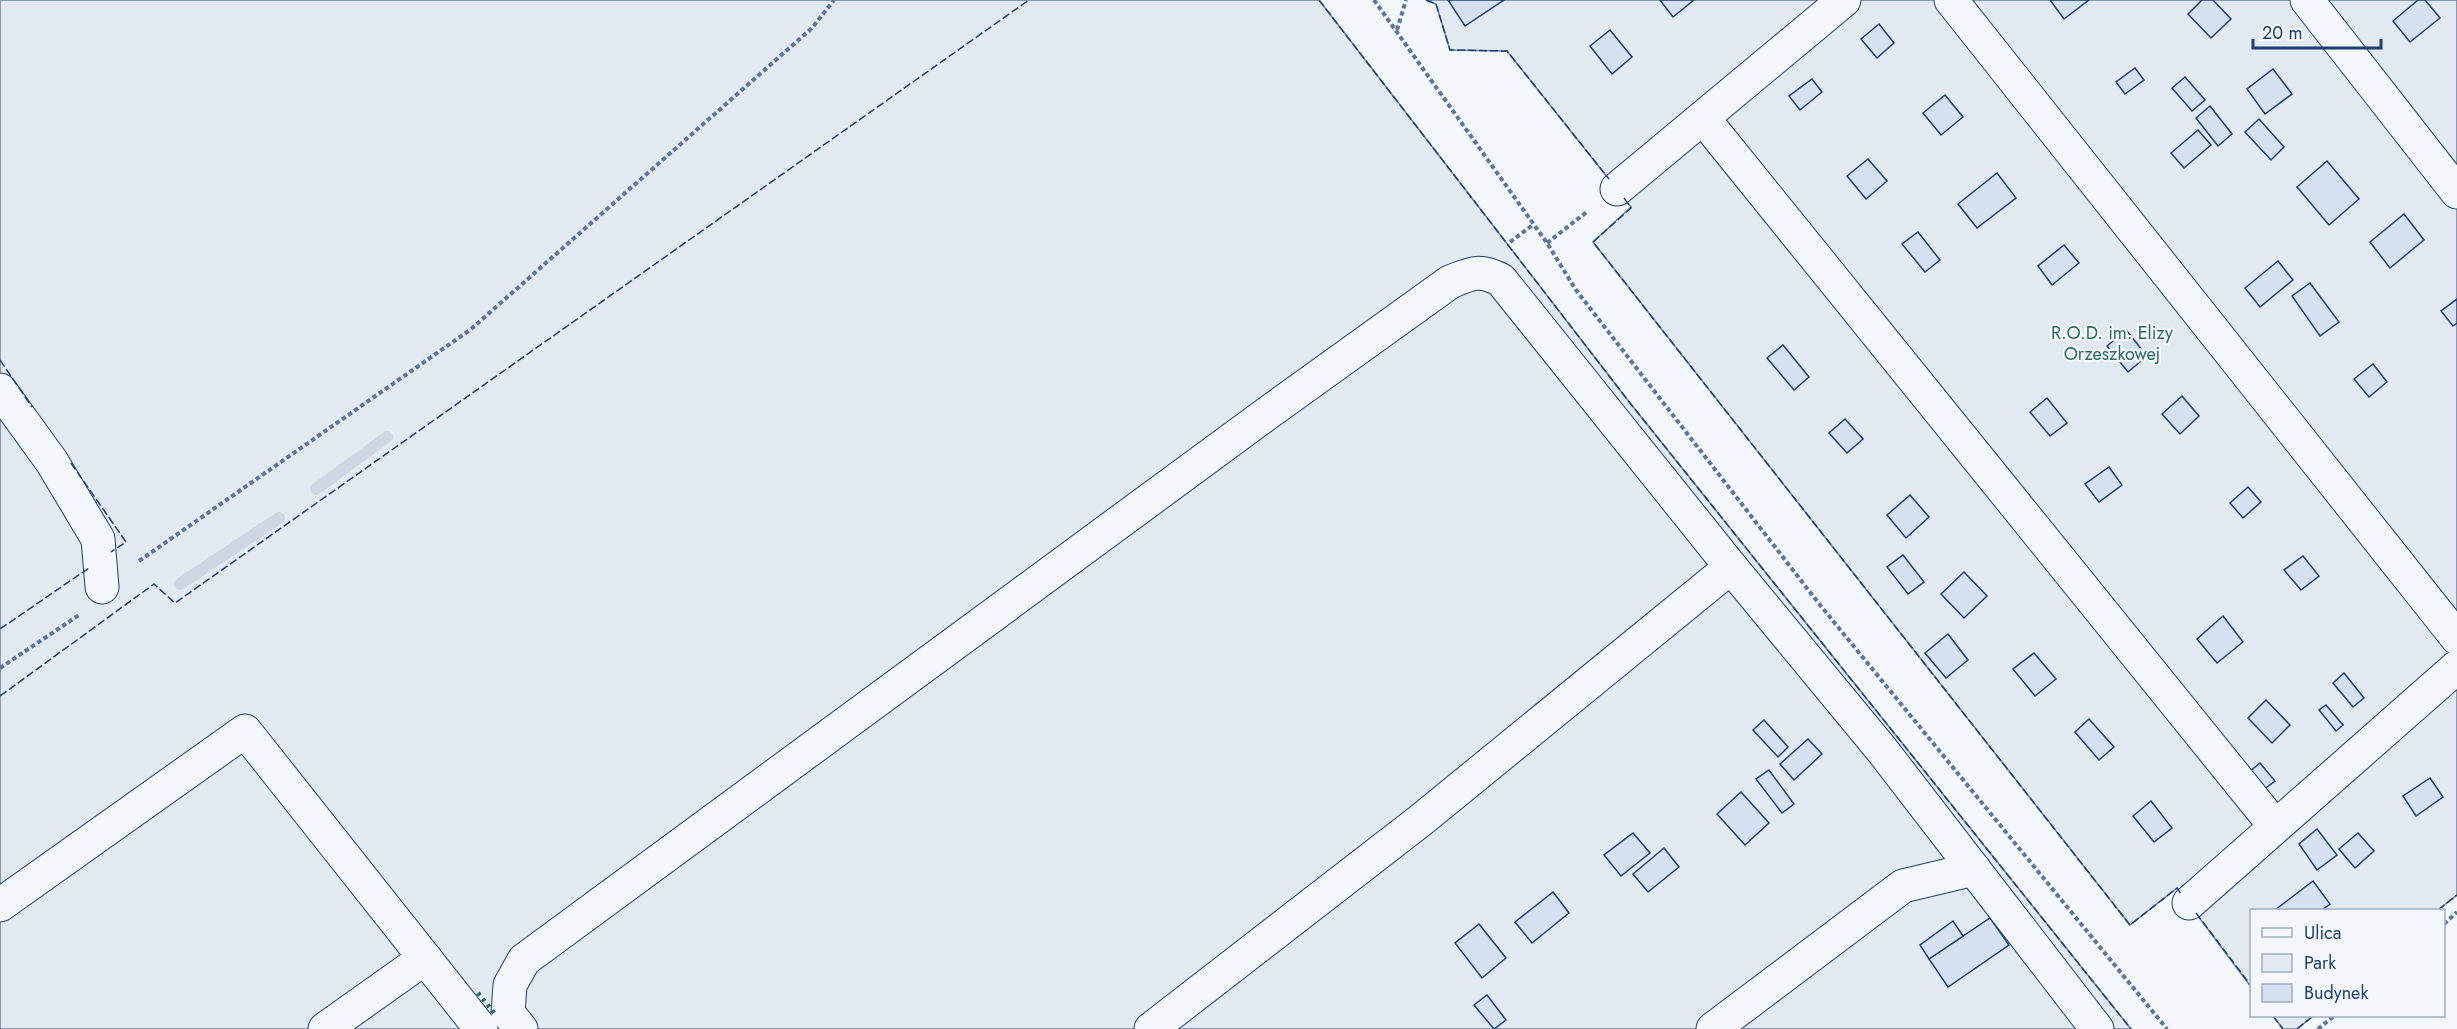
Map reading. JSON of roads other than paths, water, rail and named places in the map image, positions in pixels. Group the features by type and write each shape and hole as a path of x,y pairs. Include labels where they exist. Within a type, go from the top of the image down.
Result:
{"lane":[{"path":"1617,189 1844,0"},
{"path":"1951,0 2457,638"},
{"path":"2307,0 2457,192"},
{"path":"1702,118 2275,826"},
{"path":"521,1029 508,1013 510,985 524,960 1274,408 1450,282 1473,273 1486,273 1501,280 1731,567 1882,750 2097,1029"},
{"path":"0,390 52,462 98,539 102,587"},
{"path":"1151,1029 1421,820 1731,567"},
{"path":"2189,903 2457,667"},
{"path":"0,905 245,731 481,1029"},
{"path":"1713,1029 1903,886 1974,869"},
{"path":"325,1029 425,958"}],"waterway":[{"path":"316,489 387,437"},
{"path":"180,584 279,518"}],"park label":[{"name":"R.O.D. im. Elizy Orzeszkowej","path":"2112,343"}]}
